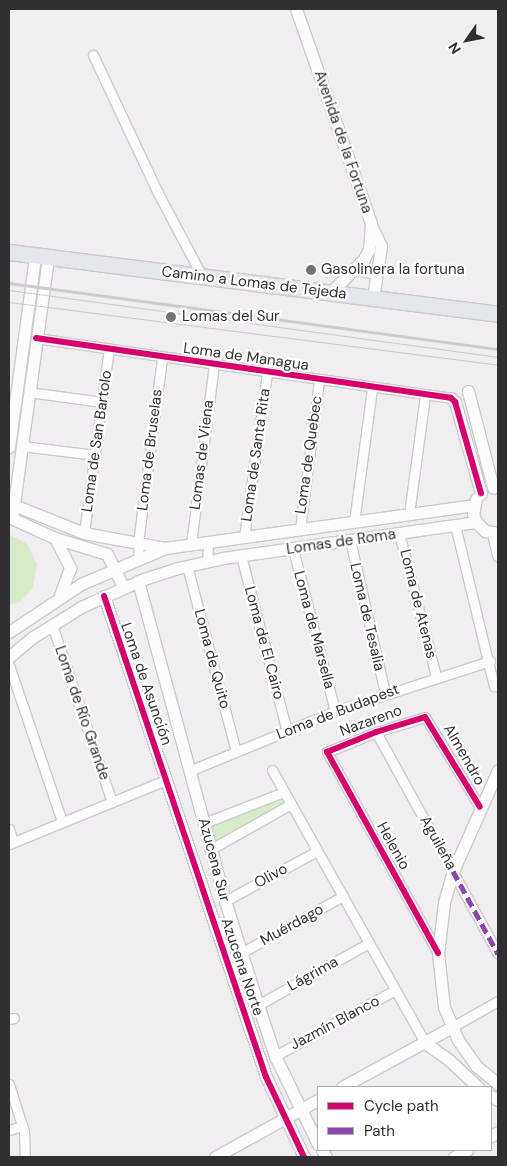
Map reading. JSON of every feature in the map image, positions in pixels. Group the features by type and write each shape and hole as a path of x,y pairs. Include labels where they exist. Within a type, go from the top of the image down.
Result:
{"main road":[{"name":"Camino a Lomas de Tejeda","path":"9,252 498,314"}],"street":[{"name":"Avenida de la Fortuna","path":"296,9 371,223 369,249 356,270 330,293"},
{"path":"94,55 158,193 202,276"},
{"path":"371,223 381,246 373,298"},
{"path":"11,511 35,352 41,256"},
{"path":"9,447 22,350 41,256"},
{"path":"356,270 377,274"},
{"name":"Loma de Managua","path":"36,338 425,396 451,398"},
{"name":"Loma de San Bartolo","path":"84,533 109,349"},
{"path":"22,350 35,352"},
{"name":"Loma de Bruselas","path":"139,559 138,544 162,357"},
{"name":"Lomas de Viena","path":"191,544 214,365"},
{"name":"Loma de Santa Rita","path":"244,537 267,372"},
{"name":"Loma de Quebec","path":"300,529 319,380"},
{"path":"354,522 372,388"},
{"path":"468,391 496,489 481,493 473,505 476,522 495,533 498,555"},
{"path":"29,392 102,402"},
{"path":"409,514 425,396"},
{"path":"451,398 455,402 481,493"},
{"path":"22,446 95,455"},
{"name":"Lomas de Roma","path":"9,632 60,595 165,548 473,505"},
{"path":"11,511 84,533 165,548"},
{"path":"11,511 55,538 100,550 107,554 123,588"},
{"name":"Lomas de Roma","path":"9,658 52,625 104,596 138,581 187,566 241,556 476,522"},
{"path":"456,525 490,661 494,686"},
{"name":"Loma de Atenas","path":"399,533 436,676"},
{"path":"55,538 70,568 60,595"},
{"name":"Loma de Tesalia","path":"350,540 385,693"},
{"path":"207,562 208,542"},
{"name":"Loma de Marsella","path":"293,549 335,711"},
{"name":"Loma de El Cairo","path":"241,556 287,731"},
{"name":"Loma de Quito","path":"187,566 236,751"},
{"name":"Azucena Sur","path":"138,581 189,771 241,953 275,1056 317,1142"},
{"name":"Loma de Asunción","path":"104,596 166,780"},
{"name":"Loma de Río Grande","path":"52,625 112,802"},
{"name":"Loma de Budapest","path":"189,771 335,711 436,676 490,661"},
{"path":"9,665 62,822"},
{"name":"Nazareno","path":"327,752 376,732 424,718"},
{"name":"Almendro","path":"424,718 480,808"},
{"name":"Aguileña","path":"376,732 498,954"},
{"name":"Helenio","path":"327,752 438,953"},
{"path":"272,770 425,1043 449,1060 477,1086"},
{"path":"498,770 453,871 444,903 438,953 444,1007 452,1027 476,1066 498,1084"},
{"path":"9,829 11,843 166,780"},
{"name":"Azucena Norte","path":"166,780 266,1077 284,1119 304,1157"},
{"path":"204,823 284,792"},
{"path":"211,849 291,804"},
{"name":"Olivo","path":"225,901 317,851"},
{"name":"Muérdago","path":"241,953 343,896"},
{"name":"Lágrima","path":"258,1005 369,943"},
{"name":"Jazmín Blanco","path":"275,1056 396,990"},
{"path":"344,1086 425,1043 498,1001"},
{"path":"9,1084 22,1126 25,1157"},
{"path":"216,1157 317,1101"},
{"path":"9,1130 22,1126"},
{"path":"454,1157 465,1151"}],"green space":[{"path":"9,534 27,544 37,564 33,588 20,602 9,605"},
{"path":"281,798 285,804 213,844 209,828"}],"tram line":[{"path":"9,290 498,357"},
{"path":"9,302 498,365"}],"railway":[{"path":"9,283 498,349"}],"marked path":[{"path":"453,871 498,954"}],"cycle path":[{"path":"36,338 451,398 455,402 481,493"},
{"path":"104,596 266,1077 304,1157"},
{"path":"438,953 327,752 376,732 425,717 480,807"}],"place":[{"name":"Gasolinera la fortuna","path":"311,270"},
{"name":"Lomas del Sur","path":"171,317"}]}
